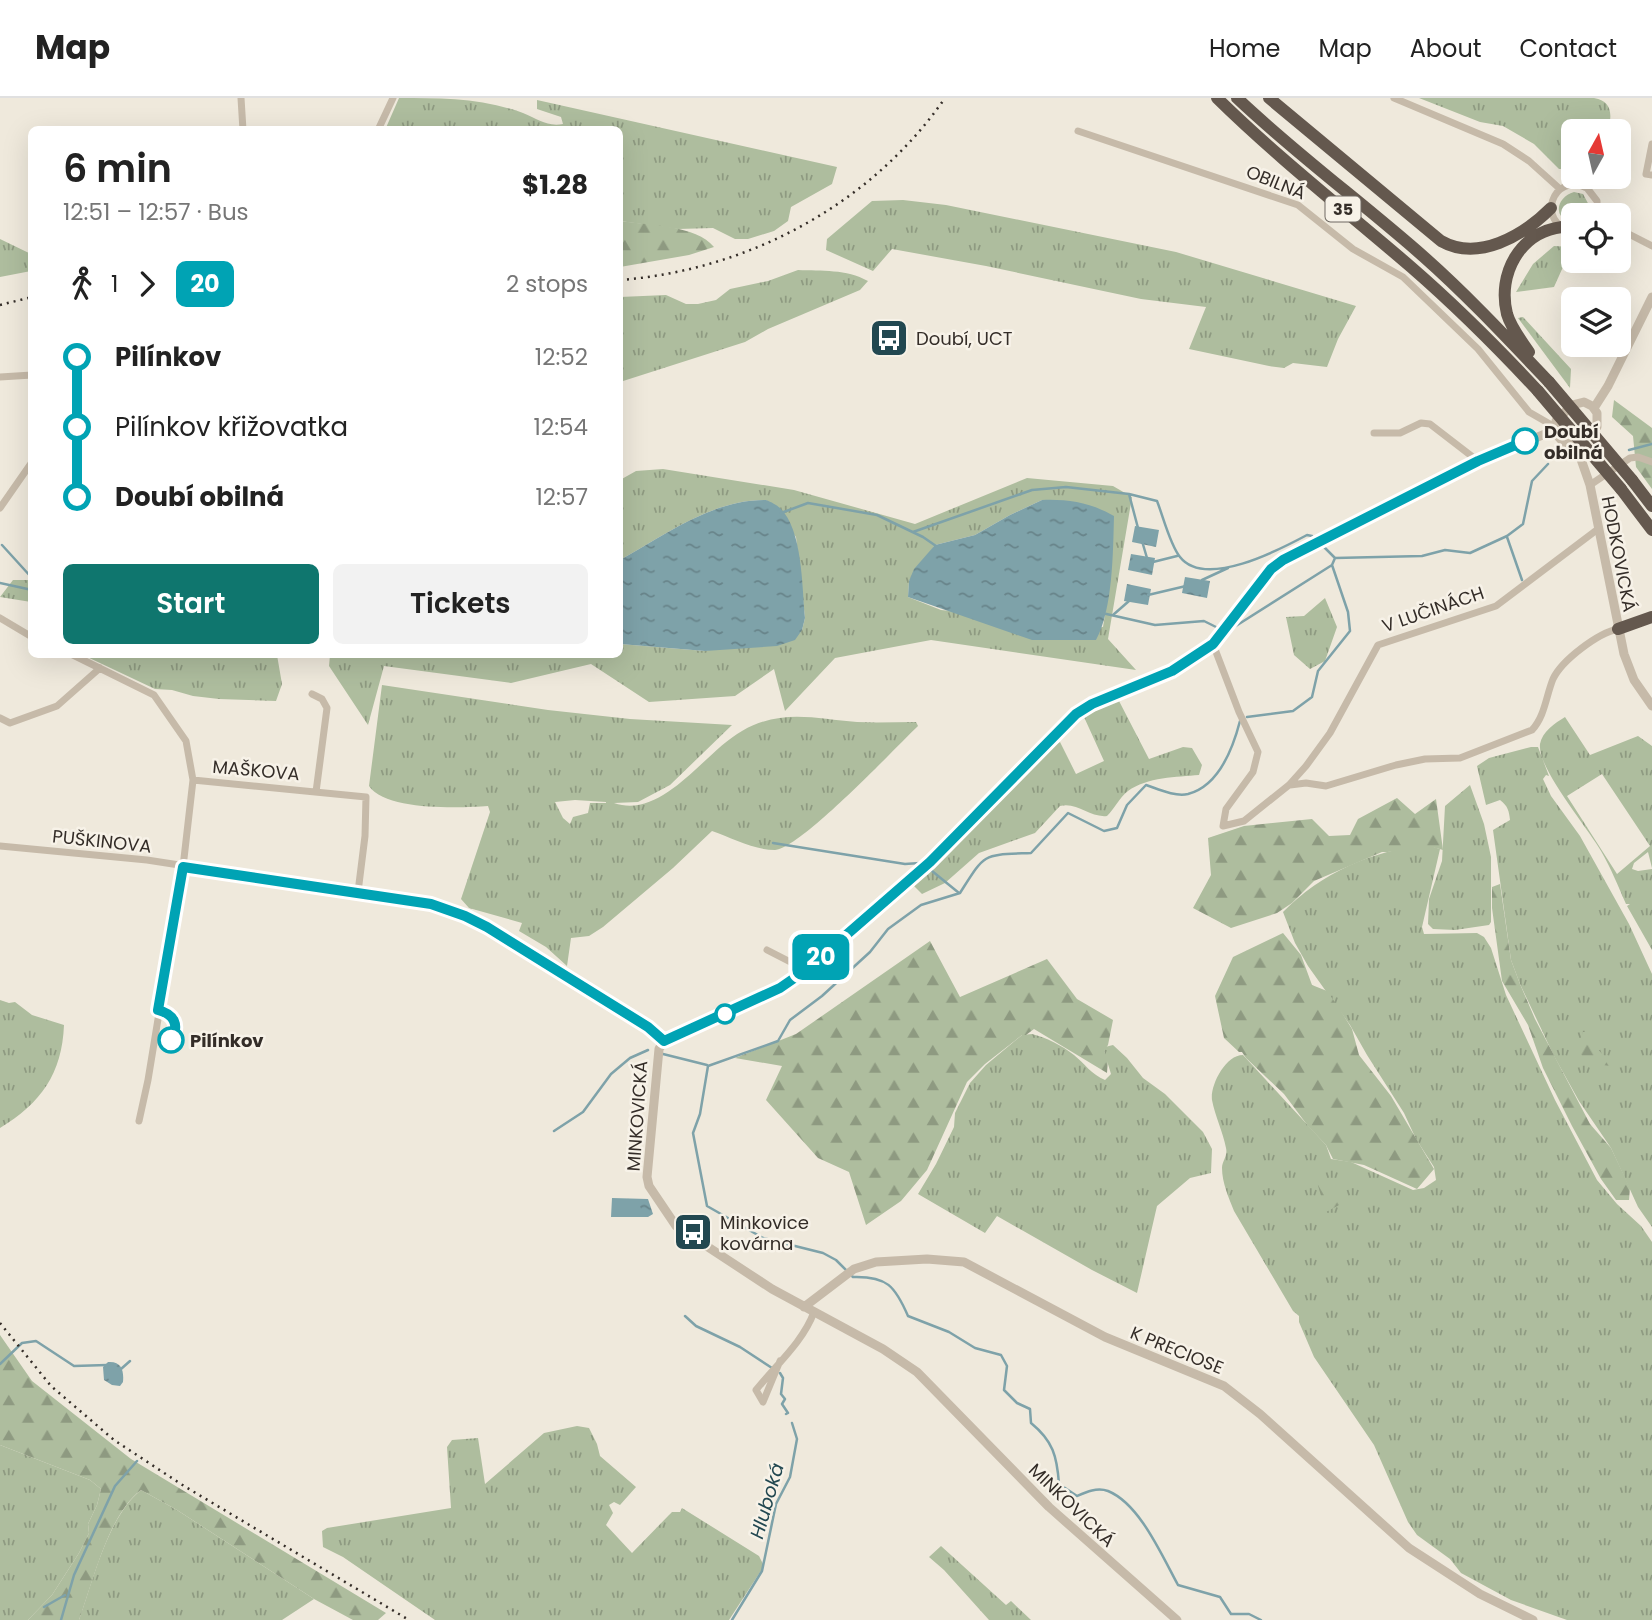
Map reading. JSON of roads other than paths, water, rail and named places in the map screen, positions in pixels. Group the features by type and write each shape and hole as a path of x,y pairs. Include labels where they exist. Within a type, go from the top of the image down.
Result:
{"highway":[{"name":"35","path":"1217,98 1298,173 1413,269 1469,320 1538,391 1651,529"},
{"name":"35","path":"1237,98 1425,258 1479,308 1549,382 1652,506"},
{"path":"1269,98 1441,241 1451,246 1463,249 1486,248 1533,224 1551,208"},
{"path":"1549,382 1508,317 1504,290 1507,274 1518,251 1544,231 1561,230"},
{"path":"1618,629 1651,617"}],"street":[{"path":"241,98 243,126"},
{"path":"379,126 393,98"},
{"path":"1394,98 1503,144 1529,161 1560,189"},
{"name":"OBILNÁ","path":"1078,131 1298,205 1360,253 1404,277 1478,349 1529,412 1555,428"},
{"path":"1652,144 1646,174 1652,174"},
{"path":"1561,224 1554,219 1551,208 1553,198 1560,189 1576,184 1587,188 1597,203"},
{"path":"1631,235 1652,246"},
{"path":"1555,428 1562,442 1576,444 1597,427 1598,415 1594,408 1608,386 1652,297"},
{"path":"0,377 28,375"},
{"name":"MINKOVICKÁ","path":"1177,1620 1049,1507 916,1372 883,1349 772,1289 676,1226 649,1186 647,1177 656,1059 664,1041 780,988 806,970 930,862 1076,714 1092,704 1172,671 1213,644 1276,564 1478,461 1555,428 1559,416 1575,404 1584,402 1594,408"},
{"path":"1374,433 1400,433 1420,423 1430,424 1478,461"},
{"name":"HODKOVICKÁ","path":"1576,444 1590,485 1618,629 1630,671 1652,706"},
{"path":"1590,485 1630,458 1638,457 1652,462"},
{"path":"0,508 28,468"},
{"name":"V LUČINÁCH","path":"1213,644 1239,712 1258,752 1253,772 1226,809 1223,826 1244,821 1289,785 1330,733 1378,645 1496,606 1598,529"},
{"path":"0,618 28,635"},
{"path":"1289,785 1306,783 1326,786 1396,765 1425,759 1460,758 1532,730 1538,723 1553,679 1561,666 1605,632 1618,629"},
{"name":"MAŠKOVA","path":"79,658 154,695 186,741 193,780 183,867 139,1121"},
{"path":"0,718 10,723 57,706 100,668"},
{"name":"MAŠKOVA","path":"313,694 322,699 327,708 316,792"},
{"name":"MAŠKOVA","path":"193,780 366,797 365,836 358,892"},
{"name":"PUŠKINOVA","path":"0,846 147,860 431,904 487,927 648,1027 664,1041"},
{"path":"767,950 806,970"},
{"name":"K PRECIOSE","path":"804,1307 854,1269 876,1262 927,1259 964,1262 1105,1337 1224,1386 1260,1414 1409,1548 1480,1594 1533,1620"},
{"path":"780,1361 763,1402 756,1390 780,1361 804,1334 814,1312"}],"water":[{"path":"766,500 779,507 793,530 802,576 805,618 802,630 795,640 777,646 705,651 623,644 623,558 690,520 727,505"},
{"path":"1042,500 1079,503 1114,516 1109,597 1096,640 1032,640 908,597 909,581 914,569 935,545 975,535"},
{"path":"1135,526 1159,530 1156,547 1132,542"},
{"path":"1131,554 1155,558 1152,575 1128,570"},
{"path":"1185,577 1210,581 1207,598 1182,593"},
{"path":"1127,584 1151,589 1148,605 1124,601"},
{"path":"612,1198 648,1199 653,1214 648,1217 611,1217"},
{"path":"108,1362 121,1367 123,1382 120,1386 104,1380 103,1367"}],"waterway":[{"path":"1629,450 1652,444"},
{"path":"1247,717 1293,711 1312,697 1318,671 1350,631 1348,612 1332,565 1335,558 1422,556 1445,550 1470,553 1507,536 1523,524 1532,481 1548,464"},
{"path":"913,532 1032,490 1066,487 1129,494 1157,501 1176,552 1191,566 1206,569 1242,564 1307,535 1312,536"},
{"path":"1129,494 1138,528"},
{"path":"781,513 808,503 877,515 936,546"},
{"path":"1507,537 1522,580"},
{"path":"1142,541 1147,558"},
{"path":"1321,544 1335,558"},
{"path":"2,545 28,574"},
{"path":"1153,562 1177,556"},
{"path":"1231,629 1332,565"},
{"path":"1202,580 1228,568"},
{"path":"0,583 28,589"},
{"path":"1148,595 1186,586"},
{"path":"1113,615 1129,601"},
{"path":"1102,613 1155,625 1204,621 1218,628"},
{"path":"1240,721 1223,765 1199,790 1178,794 1146,785 1127,805 1117,828 1104,831 1068,813 1031,853 1003,854 987,858 975,870 960,893 921,905 888,929 870,952 822,996 790,1020 778,1041 708,1066 700,1114 693,1133 707,1206 763,1238 823,1253 836,1260 853,1277 882,1281 894,1290 908,1316 949,1332 975,1348 1001,1355 1007,1366 1004,1390 1017,1403 1030,1409 1031,1423 1044,1436 1052,1450 1059,1484 1077,1496 1100,1490 1120,1498 1149,1532 1178,1585 1220,1597 1231,1614 1249,1614 1261,1620"},
{"path":"773,843 905,864 920,863"},
{"path":"932,871 959,893"},
{"path":"554,1131 583,1112 611,1074 630,1058 648,1050"},
{"path":"663,1054 707,1065"},
{"name":"Hluboká","path":"685,1316 696,1326 740,1347 772,1368"},
{"path":"0,1364 22,1343 36,1341 74,1366 107,1365"},
{"path":"121,1369 130,1361"},
{"name":"Hluboká","path":"780,1373 783,1378 781,1394 785,1399 782,1404 788,1413 786,1414"},
{"name":"Hluboká","path":"732,1620 762,1571 776,1504 790,1477 797,1439 792,1423"},
{"path":"61,1620 74,1575 115,1486 137,1461"},
{"path":"44,1607 65,1595"}],"railway":[{"path":"623,280 668,274 714,262 760,246 803,225 843,200 881,170 915,136 945,98"},
{"path":"0,305 28,298"},
{"path":"0,1323 51,1386 114,1440 184,1486 409,1620"}],"place":[{"name":"Doubí, UCT","path":"889,338"},
{"name":"Doubí obilná","path":"1525,441"},
{"name":"Pilínkov","path":"171,1040"},
{"name":"Minkovice kovárna","path":"693,1232"}]}
